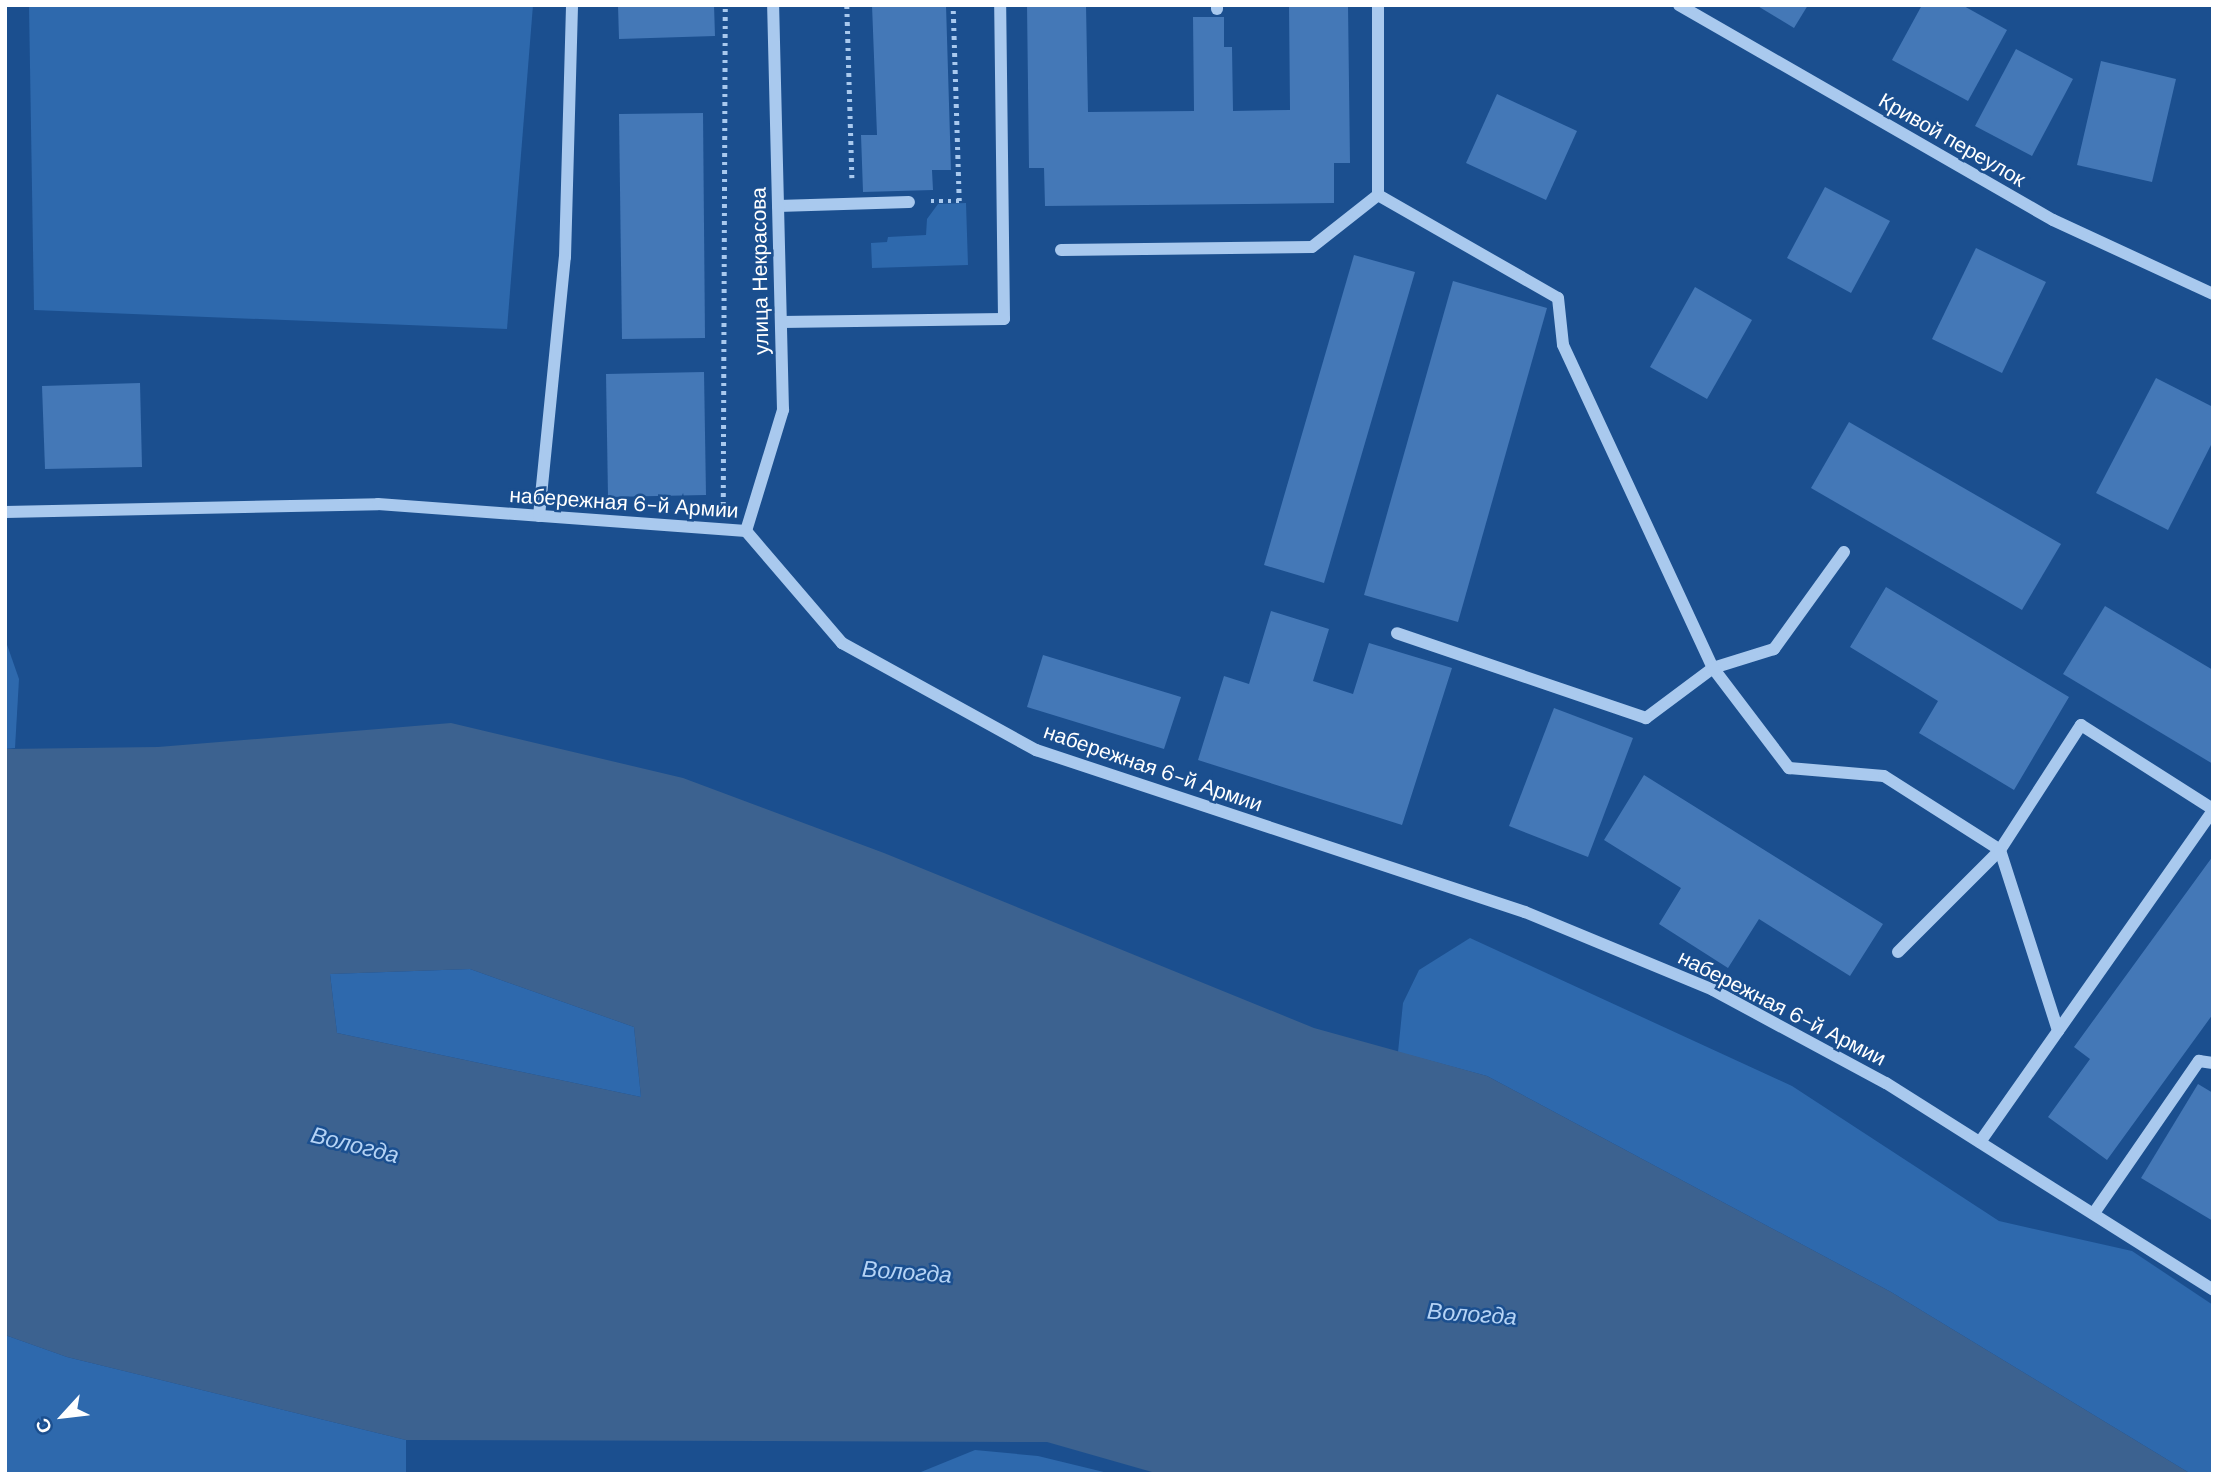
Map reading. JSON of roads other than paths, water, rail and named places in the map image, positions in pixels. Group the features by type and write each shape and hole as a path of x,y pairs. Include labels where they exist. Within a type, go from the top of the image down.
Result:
{"street":[{"path":"539,516 565,257 572,5"},
{"name":"улица Некрасова","path":"746,531 783,410 773,5"},
{"path":"781,322 1004,319 1000,5"},
{"path":"1378,5 1378,195"},
{"name":"Кривой переулок","path":"1679,5 2053,220 2213,294"},
{"path":"1061,250 1312,247 1378,195"},
{"path":"1378,195 1558,298 1563,345 1713,668 1788,768 1884,776 2000,850 2058,1031"},
{"path":"778,206 909,202"},
{"name":"набережная 6-й Армии","path":"5,512 378,504 746,531 842,643 1036,750 1550,922 1713,990 1886,1083 2213,1290"},
{"path":"1397,633 1646,718 1713,668 1774,649 1843,552"},
{"path":"1898,952 2000,850 2081,725 2213,810 1980,1142"},
{"path":"2094,1213 2199,1061 2213,1063"}],"water":[{"name":"Вологда","path":"451,723 683,778 884,853 1314,1028 1487,1076 1891,1292 2191,1474 1159,1474 1047,1442 406,1440 67,1357 5,1335 5,749 158,747","holes":["470,969 634,1027 641,1097 337,1033 330,974"]}]}
